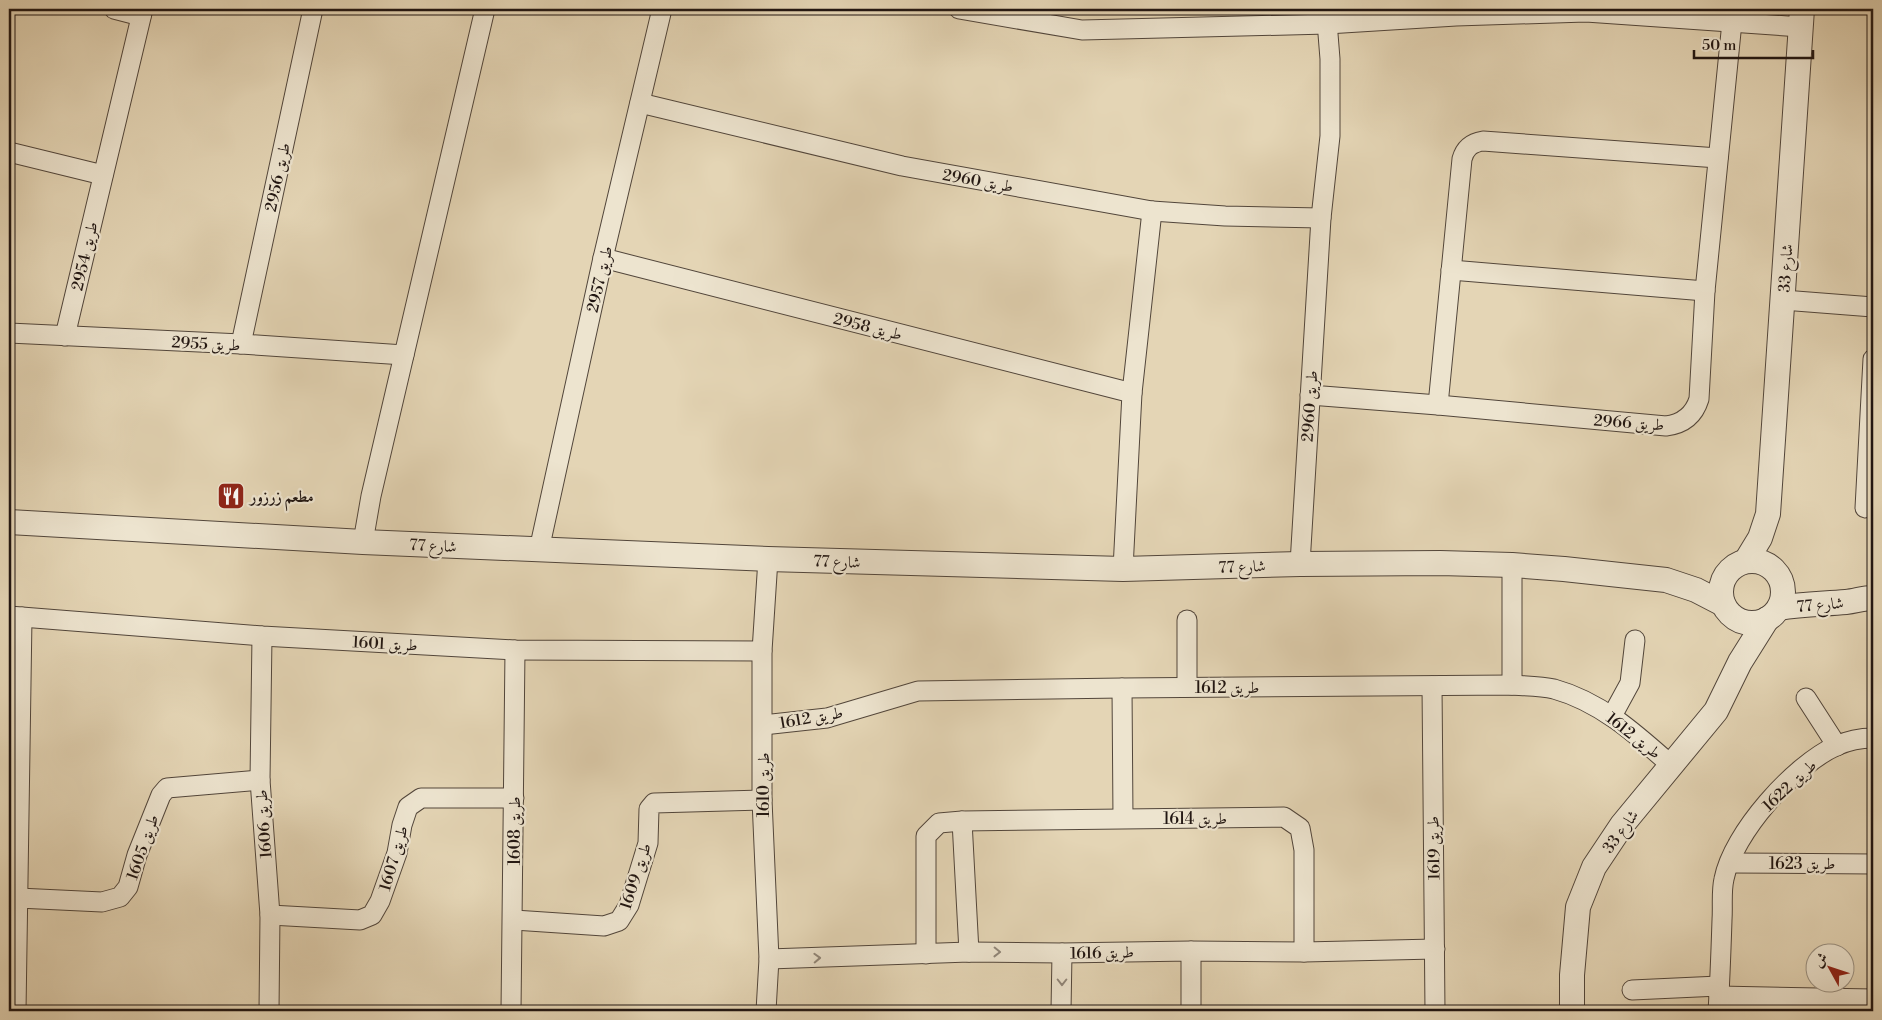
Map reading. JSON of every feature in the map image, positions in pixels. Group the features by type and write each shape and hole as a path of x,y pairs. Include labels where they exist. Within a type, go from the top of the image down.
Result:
{"street":[{"name":"طريق 2954","path":"65,336 142,12 114,9"},
{"name":"طريق 2956","path":"241,344 313,9"},
{"path":"363,542 371,496 485,9"},
{"name":"طريق 2957","path":"539,550 603,258 662,9"},
{"path":"969,10 1082,30 1326,16 1456,12 1586,10 1732,22 1801,18"},
{"name":"طريق 2960","path":"1300,564 1322,218 1330,136 1331,98 1326,16"},
{"name":"شارع 33","path":"1738,566 1760,538 1768,514 1801,18"},
{"name":"طريق 2966","path":"1310,395 1666,426 1681,422 1693,413 1699,399 1704,291 1732,22"},
{"name":"طريق 2960","path":"640,103 902,166 1152,211 1226,216 1322,218"},
{"path":"1438,405 1462,159 1468,146 1475,142 1483,141 1718,158"},
{"path":"9,152 103,175"},
{"path":"1123,569 1132,393 1152,211"},
{"name":"طريق 2958","path":"603,258 1132,393"},
{"path":"1451,270 1704,291"},
{"path":"1783,300 1873,307"},
{"name":"طريق 2955","path":"9,333 241,344 404,355"},
{"path":"1865,508 1871,445 1873,359"},
{"name":"شارع 77","path":"9,522 539,550 768,559 1123,569 1300,564 1440,564 1572,570 1666,580 1698,577 1738,566"},
{"name":"شارع 33","path":"1765,526 1777,575"},
{"name":"طريق 1610","path":"766,1011 769,959 762,800 762,651 768,559"},
{"path":"1755,560 1777,575 1784,592 1773,613 1760,622 1746,622 1728,610 1721,590 1722,583 1738,566 1755,560"},
{"path":"1512,566 1512,685"},
{"name":"شارع 77","path":"1777,575 1801,589 1845,593 1867,598"},
{"name":"شارع 77","path":"1666,580 1696,590 1728,610"},
{"name":"شارع 77","path":"1773,613 1805,604 1845,602 1867,598"},
{"name":"شارع 33","path":"1728,610 1735,640 1733,677"},
{"name":"شارع 33","path":"1572,1011 1572,975 1578,907 1594,867 1622,825 1716,711 1748,647 1773,613"},
{"path":"16,616 14,766 18,898 16,1011"},
{"name":"طريق 1601","path":"16,616 262,636 515,650 762,651"},
{"path":"1187,620 1187,687"},
{"name":"طريق 1606","path":"262,636 260,780 270,915 269,1011"},
{"path":"1612,716 1630,682 1635,640"},
{"name":"طريق 1608","path":"511,1011 514,920 515,650"},
{"name":"طريق 1612","path":"763,725 827,718 918,691 1512,685 1552,689 1612,716 1672,766"},
{"name":"طريق 1619","path":"1432,686 1435,1011"},
{"path":"1122,688 1124,818"},
{"path":"1806,698 1837,746"},
{"name":"طريق 1622","path":"1719,998 1724,879 1737,845 1771,797 1800,771 1837,746 1863,738 1873,738"},
{"name":"طريق 1605","path":"18,898 102,902 120,897 128,887 157,804 167,788 260,780"},
{"name":"طريق 1607","path":"270,915 360,920 372,915 380,901 397,853 402,825 408,807 421,798 514,798"},
{"name":"طريق 1609","path":"514,920 604,926 619,921 629,905 648,843 649,810 654,803 762,800"},
{"name":"طريق 1614","path":"926,954 926,836 939,823 1124,818 1284,817 1300,828 1304,850 1304,952"},
{"path":"962,821 969,952"},
{"name":"طريق 1623","path":"1730,863 1873,864"},
{"name":"طريق 1616","path":"769,959 969,952 1304,952 1435,949"},
{"path":"1191,951 1191,1011"},
{"path":"1062,953 1062,1011"},
{"path":"1632,990 1719,998 1873,999"}],"place":[{"name":"مطعم زرزور","path":"231,496"}]}
